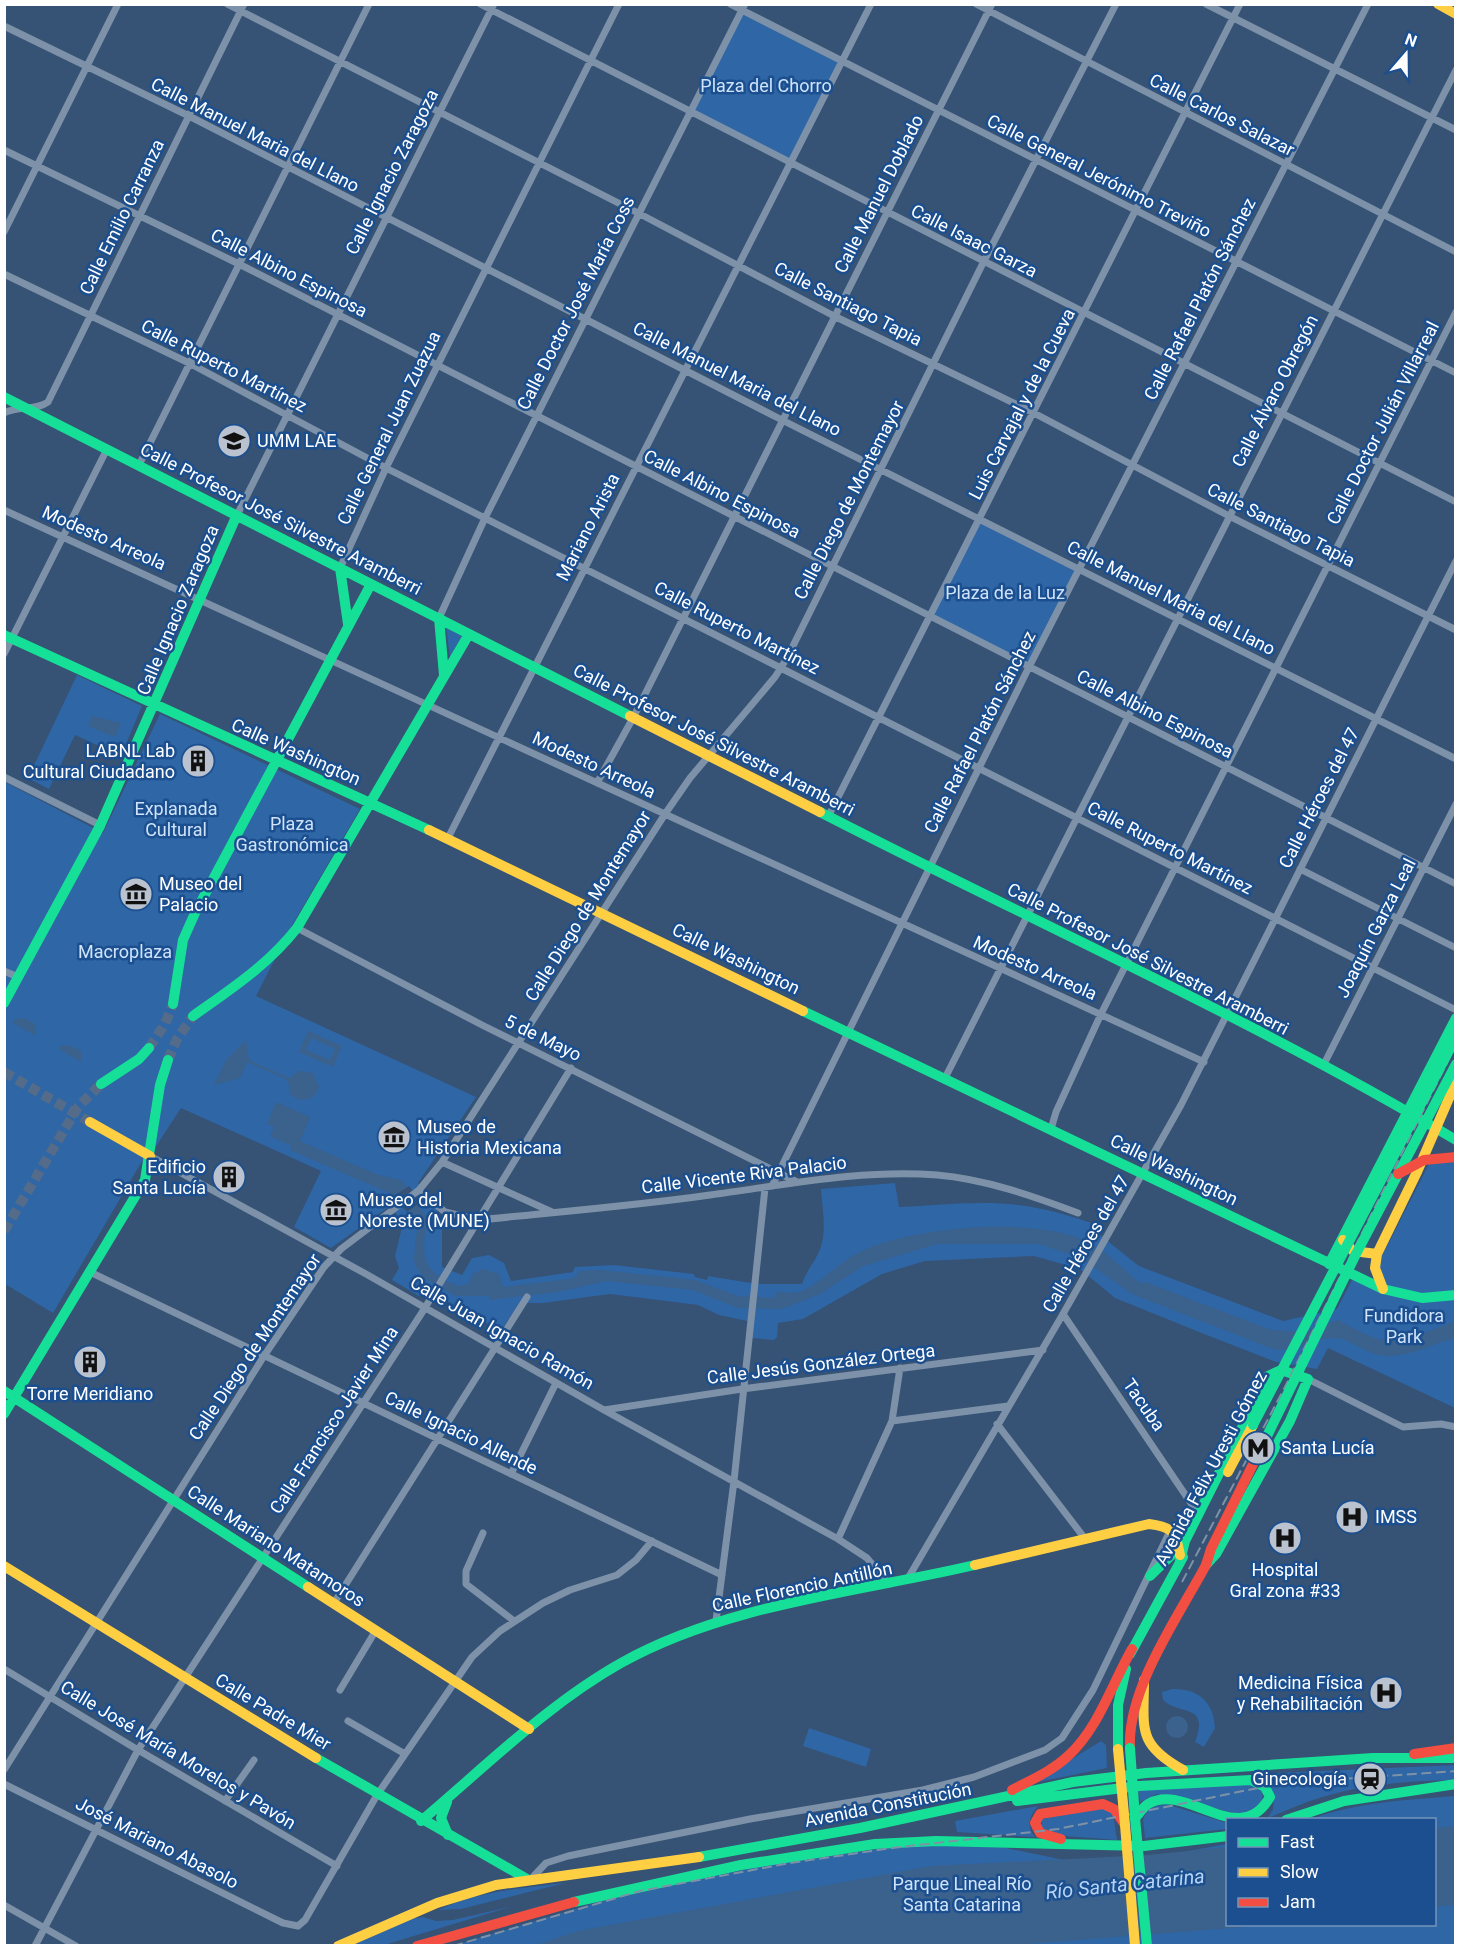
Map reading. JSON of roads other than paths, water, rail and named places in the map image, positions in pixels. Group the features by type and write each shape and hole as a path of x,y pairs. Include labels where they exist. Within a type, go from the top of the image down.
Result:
{"main road":[{"path":"1438,4 1455,14"},
{"name":"Calle Profesor José Silvestre Aramberri","path":"4,397 828,817 1227,1015 1409,1112 1455,1140"},
{"name":"Calle Ignacio Zaragoza","path":"4,1003 100,825 154,705 198,597 237,517"},
{"path":"340,568 348,624"},
{"path":"173,1004 183,940 274,761 371,584"},
{"path":"439,618 444,675"},
{"path":"193,1016 255,972 281,948 297,928 469,634"},
{"name":"Calle Washington","path":"8,636 274,761 448,838 603,911 944,1080 1383,1289 1422,1298 1455,1295"},
{"path":"1329,1264 1409,1112 1455,1018"},
{"name":"Avenida Félix Uresti Gómez","path":"1136,1946 1118,1749 1118,1705 1132,1649 1180,1561 1185,1544 1455,1037"},
{"path":"101,1084 139,1059 149,1048"},
{"path":"1435,1059 1440,1072 1455,1075"},
{"path":"4,1414 145,1180 160,1085 168,1060"},
{"name":"Avenida Félix Uresti Gómez","path":"1147,1946 1130,1748 1131,1710 1144,1680 1206,1565 1211,1549 1397,1174 1455,1064"},
{"path":"1383,1289 1375,1268 1377,1254 1417,1172 1455,1082"},
{"name":"Calle Juan Ignacio Ramón","path":"90,1122 150,1156"},
{"path":"1397,1174 1424,1160 1455,1157"},
{"path":"1342,1237 1347,1249 1354,1252 1377,1254"},
{"path":"1150,1576 1185,1544 1271,1372 1281,1370 1308,1379 1290,1421 1216,1554 1206,1565"},
{"name":"Calle Mariano Matamoros","path":"4,1391 529,1729"},
{"name":"Calle Florencio Antillón","path":"421,1821 529,1729 603,1673 661,1643 716,1621 1086,1540 1149,1524 1158,1524 1171,1529"},
{"path":"1171,1529 1185,1544"},
{"name":"Calle Padre Mier","path":"4,1566 377,1795 529,1879"},
{"path":"991,1801 1045,1772 1073,1751 1087,1731 1132,1649"},
{"path":"1144,1680 1143,1728 1148,1746 1161,1758 1185,1771"},
{"path":"1404,1758 1432,1750 1455,1748"},
{"name":"Avenida Constitución","path":"338,1946 454,1897 529,1879 669,1862 991,1801 1073,1782 1185,1771 1404,1758 1455,1758"},
{"path":"991,1801 1028,1800 1177,1782 1251,1780 1258,1782 1268,1792 1269,1801 1257,1815 1246,1818"},
{"path":"1292,1818 1344,1801 1455,1784"},
{"name":"Calle Florencio Antillón","path":"448,1836 441,1814 452,1795"},
{"path":"1135,1818 1147,1804 1167,1799 1236,1818"},
{"path":"1104,1848 1040,1833 1035,1823 1037,1817 1044,1811 1103,1804 1114,1809 1125,1825"},
{"name":"Avenida Constitución","path":"417,1946 483,1925 631,1887 769,1860 859,1846 927,1840 1104,1848 1164,1846 1226,1836"}],"street":[{"path":"4,232 118,4"},
{"name":"Calle Santiago Tapia","path":"227,4 242,8 340,62 640,214 834,316 1032,412 1229,516 1455,630"},
{"path":"139,465 369,4"},
{"name":"Calle Isaac Garza","path":"480,4 493,7 887,214 1455,502"},
{"name":"Calle General Juan Zuazua","path":"340,568 386,468 619,4"},
{"name":"Calle General Jerónimo Treviño","path":"730,4 744,8 1035,161 1455,373"},
{"name":"Mariano Arista","path":"448,838 871,4"},
{"name":"Calle Carlos Salazar","path":"976,4 990,8 1085,62 1455,252"},
{"name":"Calle Diego de Montemayor","path":"4,1770 94,1623 264,1356 333,1256 417,1191 442,1162 665,814 708,756 782,667 983,263 1116,4"},
{"path":"1206,4 1455,130"},
{"name":"Luis Carvajal y de la Cueva","path":"828,817 1240,4"},
{"name":"Calle Rafael Platón Sánchez","path":"716,1621 734,1481 752,1292 768,1187 778,1172 1029,667 1368,4"},
{"name":"Calle Ignacio Zaragoza","path":"237,517 493,7"},
{"name":"Calle Emilio Carranza","path":"4,413 24,407 37,408 48,402 242,8"},
{"name":"Calle Doctor José María Coss","path":"439,618 485,518 744,8"},
{"name":"Calle Manuel Doblado","path":"597,783 633,718 990,8"},
{"name":"Calle Manuel Maria del Llano","path":"4,27 86,69 189,116 782,420 1178,617 1455,759"},
{"name":"Calle Álvaro Obregón","path":"944,1080 1455,70"},
{"name":"Calle Albino Espinosa","path":"4,150 337,314 1455,884"},
{"name":"Calle Ruperto Martínez","path":"4,274 189,363 386,468 1455,1010"},
{"name":"Calle Doctor Julián Villarreal","path":"1051,1129 1101,1014 1278,668 1455,312"},
{"path":"4,654 8,636 107,449"},
{"name":"Modesto Arreola","path":"4,510 330,657 597,783 1204,1062"},
{"name":"Calle Héroes del 47","path":"907,1580 997,1424 1043,1350 1204,1062 1455,561"},
{"path":"4,777 100,825"},
{"name":"Joaquín Garza Leal","path":"1323,1066 1455,804"},
{"path":"1300,869 1455,948"},
{"name":"5 de Mayo","path":"297,928 797,1182"},
{"path":"4,971 18,977"},
{"name":"Calle Francisco Javier Mina","path":"35,1946 138,1750 361,1402 425,1308 571,1068"},
{"name":"Calle Juan Ignacio Ramón","path":"150,1156 838,1539 867,1558 889,1584"},
{"path":"442,1162 555,1213"},
{"name":"Calle Vicente Riva Palacio","path":"417,1191 445,1212 479,1220 555,1213 873,1174 939,1175 1026,1195 1078,1213"},
{"name":"Calle Ignacio Allende","path":"90,1272 722,1575"},
{"path":"334,1603 436,1438 527,1298"},
{"name":"Tacuba","path":"1063,1314 1199,1515"},
{"name":"Calle Jesús González Ortega","path":"604,1410 742,1389 1043,1350"},
{"path":"838,1539 892,1421 900,1368"},
{"path":"1308,1379 1403,1427 1441,1424 1455,1426"},
{"path":"511,1474 556,1383"},
{"path":"892,1421 1008,1406"},
{"path":"997,1424 1086,1540"},
{"path":"529,1879 546,1863 568,1856 760,1817 923,1790 974,1777 1045,1750 1062,1737 1082,1710 1150,1576 1171,1529"},
{"path":"483,1533 466,1571 466,1584 514,1621"},
{"path":"337,1866 377,1795 472,1657 514,1621 556,1596 617,1575 652,1541"},
{"path":"340,1690 376,1630"},
{"name":"Calle José María Morelos y Pavón","path":"4,1669 337,1866"},
{"path":"348,1720 405,1754"},
{"path":"225,1801 254,1760"},
{"name":"José Mariano Abasolo","path":"4,1784 284,1923 298,1926 304,1920 337,1866"},
{"path":"4,1905 76,1946"}],"water":[{"path":"92,716 121,723 115,737 88,726"},
{"path":"24,1018 35,1024 36,1036 13,1023 15,1019"},
{"path":"308,1031 342,1046 333,1067 299,1052","holes":["311,1038 335,1049 330,1060 306,1050"]},
{"path":"246,1040 249,1060 289,1078 299,1071 313,1073 319,1087 317,1092 311,1098 298,1099 290,1094 288,1080 247,1062 240,1078 214,1085 226,1060"},
{"path":"69,1045 81,1051 81,1062 59,1049 60,1046"},
{"path":"276,1102 310,1117 300,1141 378,1175 401,1180 427,1218 424,1252 430,1268 436,1275 459,1286 468,1284 473,1274 483,1269 499,1274 503,1287 569,1279 577,1276 579,1271 600,1270 695,1280 738,1296 774,1298 777,1292 794,1293 805,1289 853,1256 883,1243 941,1231 1007,1227 1067,1234 1097,1247 1140,1283 1145,1282 1271,1330 1304,1332 1338,1320 1371,1336 1398,1341 1455,1322 1455,1338 1405,1354 1385,1356 1336,1338 1328,1338 1290,1349 1273,1349 1132,1294 1081,1258 1039,1244 937,1244 863,1266 820,1294 782,1309 738,1308 693,1290 606,1281 558,1292 489,1300 489,1296 456,1296 423,1277 415,1265 418,1219 392,1194 290,1150 292,1146 270,1136 274,1127 267,1124"},
{"path":"1177,1716 1185,1719 1188,1727 1185,1735 1177,1738 1169,1735 1166,1727 1169,1719"},
{"path":"1455,1826 1455,1905 1436,1907 1436,1828"},
{"name":"Río Santa Catarina","path":"1226,1847 1226,1926 1258,1926 1001,1946 533,1946 578,1931 931,1866 1147,1855"}],"tunnel":[{"path":"149,1048 165,1024 173,1004"},
{"path":"168,1060 177,1039 193,1016"},
{"path":"4,1072 90,1122"},
{"path":"4,1231 78,1107 101,1084"}],"railway":[{"path":"1182,1582 1286,1385 1456,1045"},
{"path":"453,1946 640,1891 790,1863 892,1848 1058,1829 1282,1783 1456,1771"}],"place":[{"name":"UMM LAE","path":"234,441"},
{"name":"LABNL Lab Cultural Ciudadano","path":"198,761"},
{"name":"Museo del Palacio","path":"136,894"},
{"name":"Museo de Historia Mexicana","path":"394,1137"},
{"name":"Edificio Santa Lucía","path":"229,1177"},
{"name":"Museo del Noreste (MUNE)","path":"336,1210"},
{"name":"Torre Meridiano","path":"90,1362"},
{"name":"Santa Lucía","path":"1258,1448"},
{"name":"IMSS","path":"1352,1517"},
{"name":"Hospital Gral zona #33","path":"1285,1538"},
{"name":"Medicina Física y Rehabilitación","path":"1386,1693"},
{"name":"Ginecología","path":"1370,1779"}],"park label":[{"name":"Plaza del Chorro","path":"766,86"},
{"name":"Plaza de la Luz","path":"1005,593"},
{"name":"Explanada Cultural","path":"176,819"},
{"name":"Plaza Gastronómica","path":"292,834"},
{"name":"Macroplaza","path":"125,952"},
{"name":"Fundidora Park","path":"1404,1326"},
{"name":"Parque Lineal Río Santa Catarina","path":"962,1894"}]}
